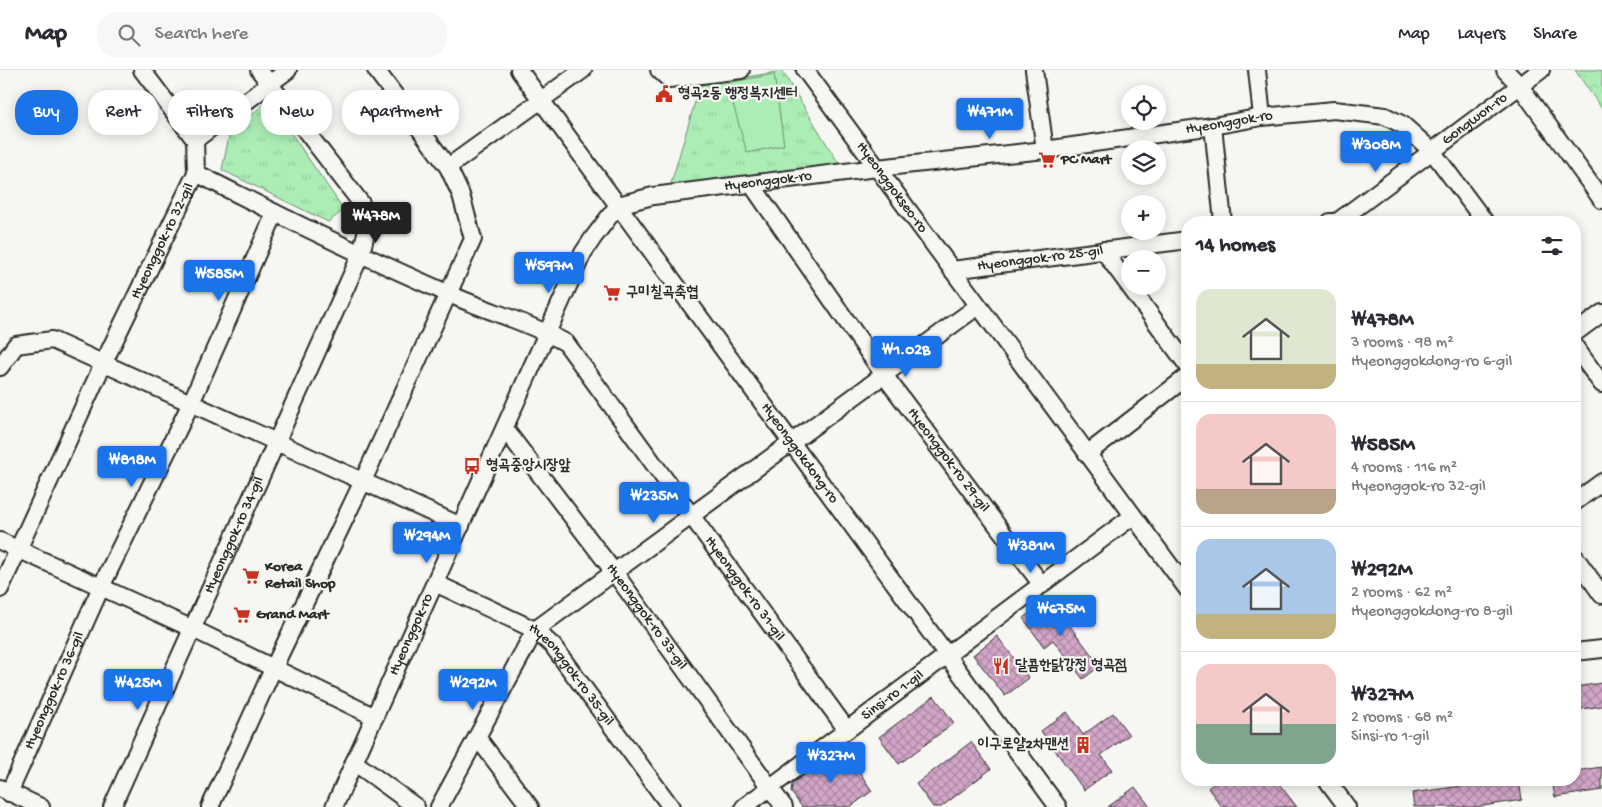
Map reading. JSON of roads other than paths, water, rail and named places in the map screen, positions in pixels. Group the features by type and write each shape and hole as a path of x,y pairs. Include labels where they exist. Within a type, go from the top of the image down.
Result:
{"street":[{"path":"142,70 195,140 196,173"},
{"path":"259,70 361,203 367,229 361,254 275,442"},
{"path":"195,140 288,70"},
{"path":"210,807 273,669 363,481 472,239 461,195 448,167 376,70"},
{"name":"Hyeonggokdong-ro","path":"519,70 1058,807"},
{"path":"448,167 583,70"},
{"path":"659,70 669,78 741,70"},
{"name":"Hyeonggokseo-ro","path":"805,70 1133,516 1181,576"},
{"path":"1034,70 1045,150"},
{"path":"1257,70 1262,116"},
{"path":"1505,70 1520,86 1602,200"},
{"name":"Gongwon-ro","path":"1432,151 1541,70"},
{"name":"Hyeonggok-ro","path":"334,807 583,253 592,238 618,205 653,196 877,168 1045,150 1213,126 1262,116 1334,110 1385,116 1403,124 1432,151 1481,216"},
{"path":"1213,126 1222,216"},
{"path":"1343,216 1432,151"},
{"name":"Hyeonggok-ro 32-gil","path":"103,364 196,173 275,213 448,294 548,333"},
{"name":"Hyeonggok-ro 29-gil","path":"752,185 884,374 1042,585"},
{"path":"101,587 191,403 275,213"},
{"name":"Hyeonggok-ro 25-gil","path":"952,270 1181,241"},
{"path":"1103,250 1181,356"},
{"path":"439,807 535,630 978,306"},
{"path":"1581,329 1602,313"},
{"name":"Hyeonggok-ro 31-gil","path":"548,333 566,344 847,730"},
{"path":"0,367 16,345 52,340 461,526"},
{"path":"1581,355 1602,384"},
{"path":"0,589 103,364"},
{"path":"1087,454 1181,381"},
{"name":"Hyeonggok-ro 33-gil","path":"505,429 614,572 784,807"},
{"name":"Hyeonggok-ro 34-gil","path":"193,629 275,442"},
{"path":"1581,498 1602,482"},
{"path":"947,656 1133,516"},
{"path":"0,541 193,629 375,717"},
{"path":"1581,565 1602,595"},
{"name":"Hyeonggok-ro 35-gil","path":"435,583 535,630 553,646 670,807"},
{"name":"Hyeonggok-ro 36-gil","path":"5,791 101,587"},
{"path":"112,807 193,629"},
{"path":"1581,651 1602,649"},
{"name":"Sinsi-ro 1-gil","path":"744,807 947,656"},
{"path":"477,737 530,807"},
{"path":"354,762 416,807"},
{"path":"1331,786 1347,807"},
{"path":"5,791 41,807"}],"place":[{"name":"형곡2동 행정복지센터","path":"664,94"},
{"name":"PC Mart","path":"1047,160"},
{"name":"구미칠곡축협","path":"612,293"},
{"name":"형곡중앙시장앞","path":"472,466"},
{"name":"Korea Retail Shop","path":"251,576"},
{"name":"Grand Mart","path":"242,615"},
{"name":"달콤한닭강정 형곡점","path":"1001,666"},
{"name":"이구로얄2차맨션","path":"1083,745"}]}
